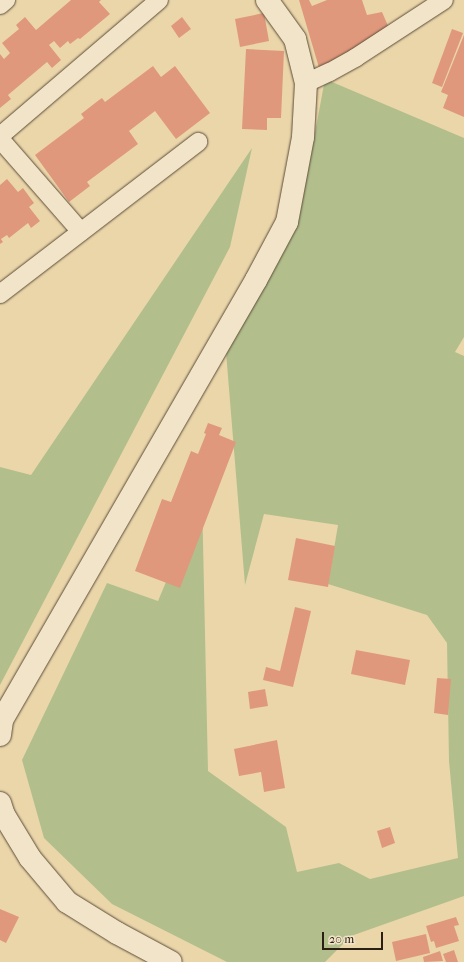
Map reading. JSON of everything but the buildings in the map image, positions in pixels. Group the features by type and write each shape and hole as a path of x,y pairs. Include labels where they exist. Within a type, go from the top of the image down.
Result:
{"main road":[{"path":"0,735 2,720 256,280 287,222 303,137 306,83 295,39 267,0"},
{"path":"0,803 4,815 30,858 67,902 117,933 172,962"}],"street":[{"path":"0,5 6,0"},
{"path":"81,232 0,138 159,0"},
{"path":"306,83 355,58 444,0"},
{"path":"0,294 198,142"}],"green space":[{"path":"325,79 464,138 464,337 455,352 464,356 464,896 351,936 325,962 227,962 112,904 44,838 22,760 107,583 158,601 202,496 208,771 286,827 297,872 339,863 370,879 458,858 449,761 447,643 427,615 328,584 338,525 264,514 245,585 226,352 299,218"},
{"path":"252,148 230,247 0,685 0,467 31,475"}]}
